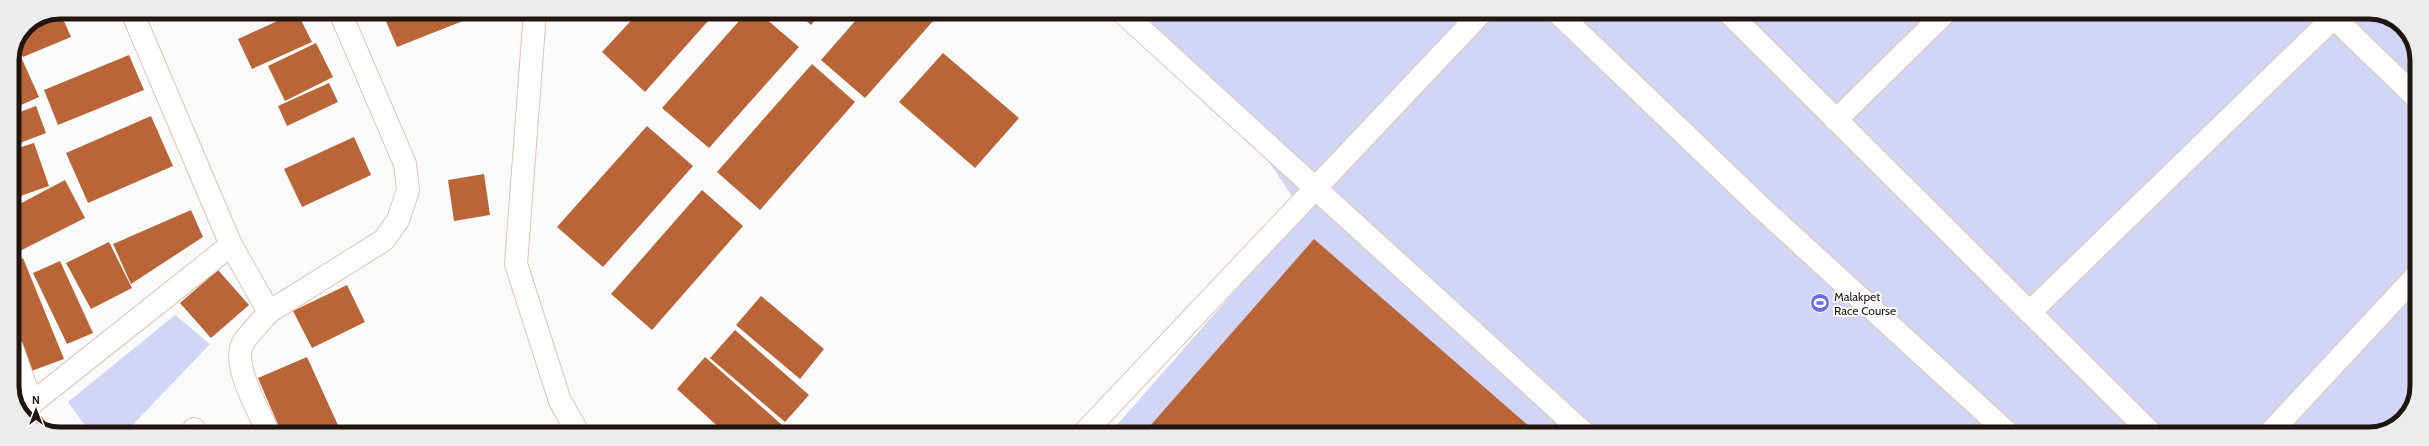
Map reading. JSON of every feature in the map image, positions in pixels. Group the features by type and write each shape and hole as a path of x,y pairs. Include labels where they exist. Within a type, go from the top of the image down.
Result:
{"street":[{"path":"135,19 231,245 269,312"},
{"path":"266,427 243,375 241,357 243,344 269,312 384,240 398,220 408,190 405,164 343,19"},
{"path":"534,19 516,264 560,401 575,427"},
{"path":"1130,19 1315,186 1577,427"},
{"path":"1090,427 1315,186 1475,19"},
{"path":"1565,19 1766,212 2000,427"},
{"path":"1735,19 2145,427"},
{"path":"1836,120 1939,19"},
{"path":"2030,312 2327,19"},
{"path":"2335,19 2410,91"},
{"path":"19,376 27,408 231,245"},
{"path":"2276,427 2410,283"}],"shaded area":[{"name":"Malakpet Race Course","path":"1118,19 2375,19 2387,23 2398,31 2407,44 2410,57 2409,397 2402,411 2390,422 2369,427 1115,427 1303,213 1268,160"},
{"path":"175,315 210,344 131,427 86,427 68,402"}],"building":[{"path":"63,19 71,37 23,57 20,51 22,44 31,31 44,22"},
{"path":"282,19 300,19 312,42 252,69 238,39"},
{"path":"385,19 468,19 397,47"},
{"path":"633,19 710,19 645,92 602,52"},
{"path":"741,19 766,19 799,47 709,148 662,108"},
{"path":"804,19 816,19 811,25"},
{"path":"857,19 935,19 865,98 821,60"},
{"path":"316,43 333,77 285,101 268,66"},
{"path":"943,53 1019,118 975,168 899,102"},
{"path":"20,54 39,97 19,106"},
{"path":"129,55 144,90 58,125 44,90"},
{"path":"812,64 855,102 760,210 717,172"},
{"path":"329,83 338,102 287,126 278,106"},
{"path":"36,106 46,133 19,143 19,112"},
{"path":"151,116 173,166 88,203 66,153"},
{"path":"647,126 693,166 603,267 557,227"},
{"path":"354,137 371,175 302,207 284,169"},
{"path":"34,143 49,186 19,197 19,148"},
{"path":"484,174 490,215 454,221 448,180"},
{"path":"65,180 85,218 19,251 19,204"},
{"path":"702,190 743,226 652,330 611,294"},
{"path":"191,210 203,237 131,284 113,244"},
{"path":"1314,239 1530,427 1149,427"},
{"path":"109,242 132,288 91,309 66,263"},
{"path":"23,258 64,359 26,373 19,352 19,260"},
{"path":"60,261 93,333 67,344 33,273"},
{"path":"218,270 249,305 211,338 180,303"},
{"path":"347,285 365,322 312,348 293,311"},
{"path":"761,296 824,349 800,379 736,325"},
{"path":"735,330 809,395 785,422 710,358"},
{"path":"307,357 339,427 279,427 258,378"},
{"path":"705,357 782,425 780,427 718,427 677,389"},
{"path":"19,384 23,392 20,393"},
{"path":"41,416 49,426 42,423 36,420"}],"place":[{"name":"Malakpet Race Course","path":"1820,303"}]}
